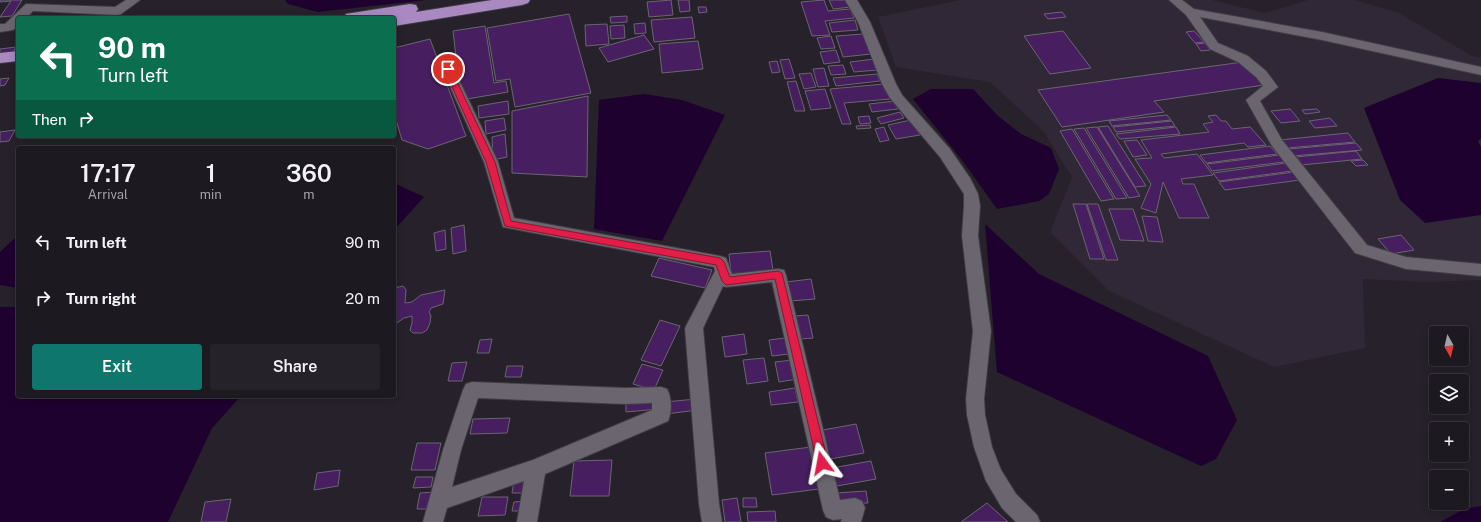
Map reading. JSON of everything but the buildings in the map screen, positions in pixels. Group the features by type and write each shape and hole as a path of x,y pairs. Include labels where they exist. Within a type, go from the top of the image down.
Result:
{"highway":[{"path":"365,16 469,0"},
{"path":"396,21 522,0"},
{"path":"0,58 16,56"},
{"path":"0,72 16,69"}],"street":[{"path":"20,16 30,7 117,11 134,0"},
{"path":"851,0 864,22 889,84 897,98 953,164 971,194 971,242 982,331 975,399 976,415 983,447 996,481 1009,501 1030,522"},
{"path":"1175,0 1190,12 1214,46 1243,59 1261,74 1271,87 1253,100 1277,143 1361,249 1406,263 1481,270"},
{"path":"1190,12 1322,36 1481,71"},
{"path":"0,28 9,27 16,20"},
{"path":"448,69 490,162 508,223 720,262 726,281 778,275 833,510 854,508 851,522"},
{"path":"712,522 709,504 694,328 723,270"},
{"path":"433,522 452,450 472,390 625,396 661,395 661,415 536,468 439,501"},
{"path":"527,522 536,468"}],"shaded area":[{"path":"285,0 426,0 318,12 288,4"},
{"path":"961,0 1212,0 1265,13 1308,0 1355,0 1399,13 1472,56 1481,58 1481,280 1428,282 1363,279 1365,348 1274,367 1109,291 1050,232 1072,177 1044,132 990,82 896,67 878,17"},
{"path":"1438,78 1481,83 1481,139 1478,141 1481,147 1481,215 1425,223 1400,200 1364,108"},
{"path":"931,89 973,89 998,116 1021,134 1051,148 1059,169 1049,194 1039,201 997,209 962,160 913,99"},
{"path":"644,94 682,100 725,115 662,241 594,229 599,100"},
{"path":"396,184 424,197 396,228"},
{"path":"985,224 1039,274 1208,356 1237,420 1216,459 1201,466 997,372"},
{"path":"16,237 16,288 0,285 0,252"},
{"path":"0,307 16,307 16,398 239,398 212,428 168,522 0,522"},
{"path":"1481,506 1481,522 1440,522 1462,510 1469,510 1469,508"}],"route":[{"path":"448,69 471,117 490,162 508,223 720,262 726,281 778,275 822,463"}]}
